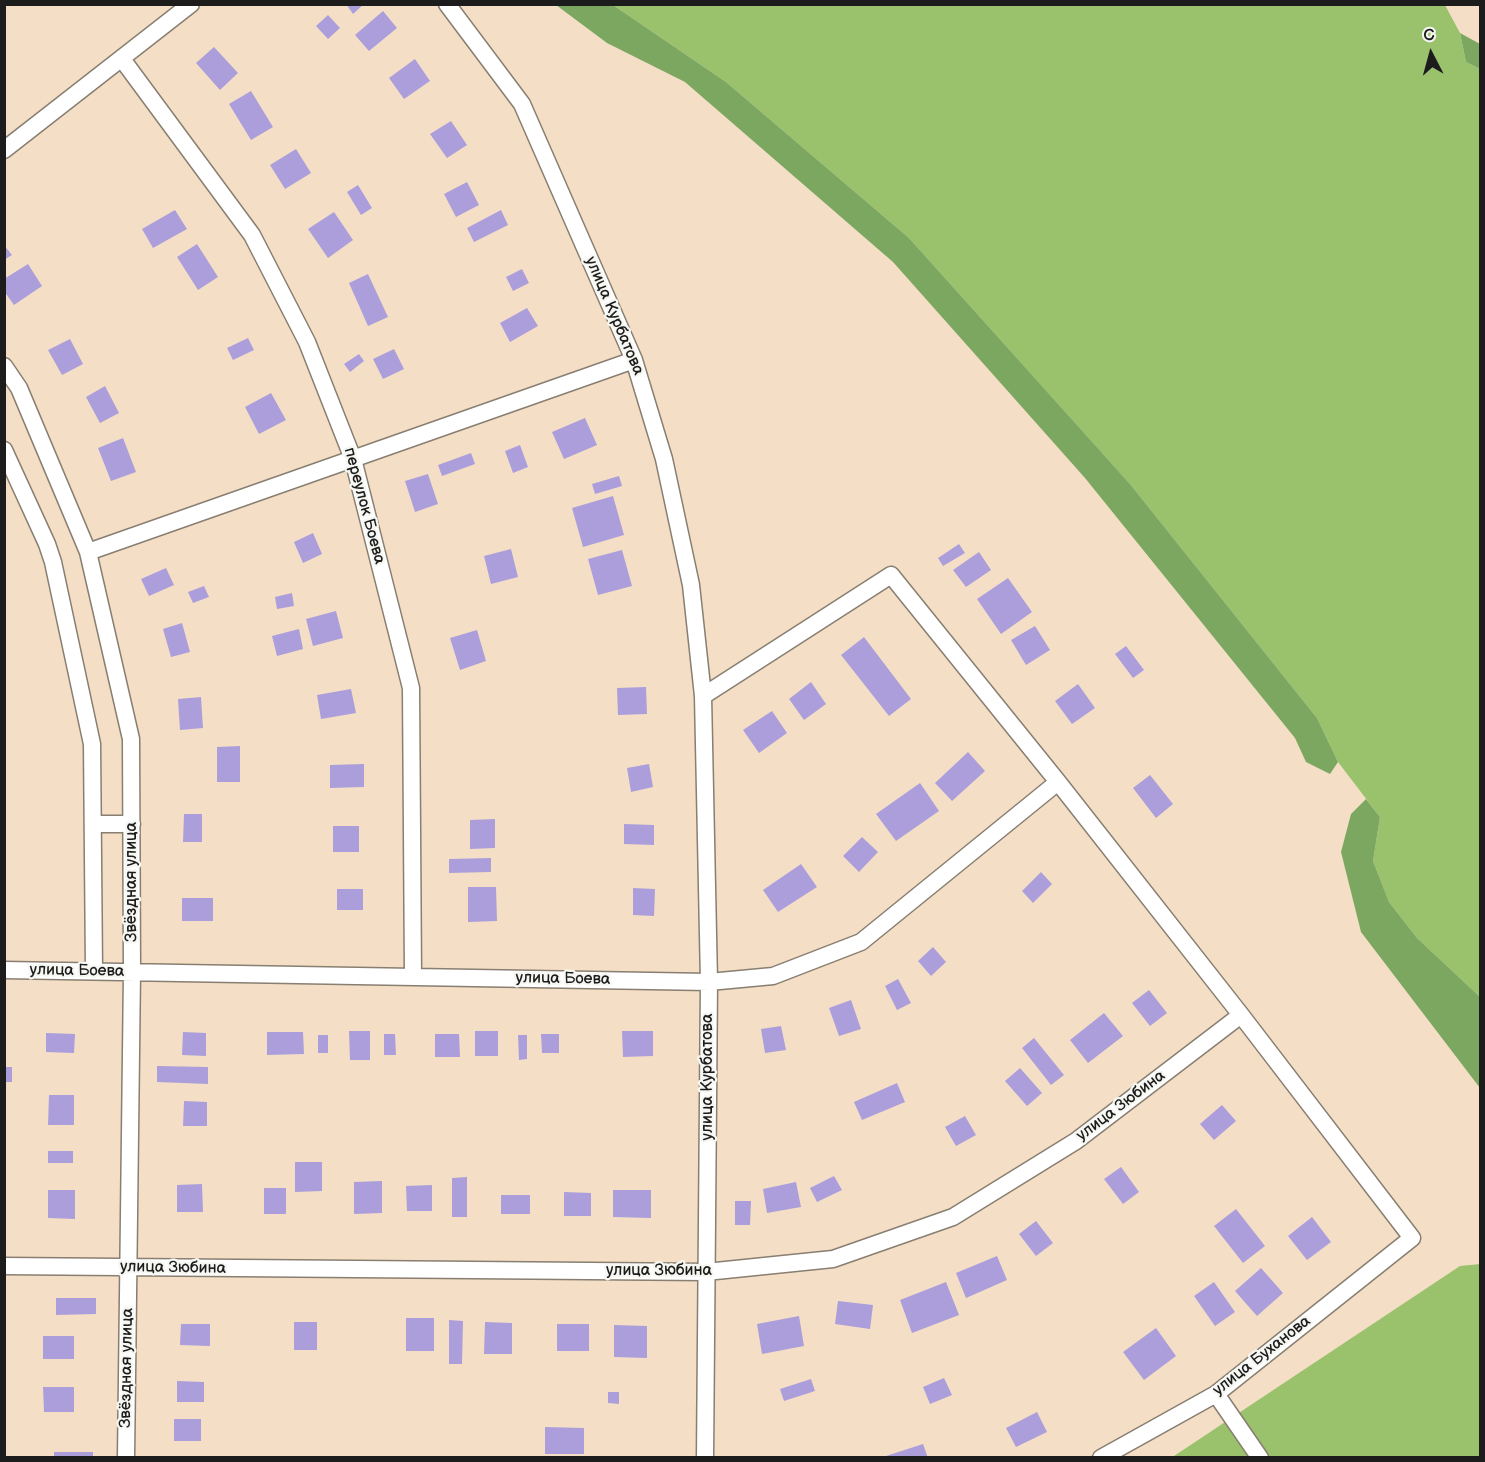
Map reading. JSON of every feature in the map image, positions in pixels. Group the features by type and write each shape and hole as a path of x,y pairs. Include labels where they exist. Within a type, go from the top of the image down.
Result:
{"street":[{"path":"4,150 191,4"},
{"name":"улица Курбатова","path":"447,4 522,104 634,360 664,459 691,585 703,696 709,982 705,1458"},
{"name":"переулок Боева","path":"122,59 252,235 307,342 353,459 411,688 413,977"},
{"path":"88,552 634,360"},
{"name":"Звёздная улица","path":"4,366 19,388 88,552 131,739 132,972 126,1458"},
{"path":"4,450 53,562 92,744 94,971"},
{"path":"703,696 891,574 1241,1015"},
{"name":"улица Боева","path":"4,970 709,982 773,976 861,942 1058,782"},
{"path":"93,824 132,824"},
{"name":"улица Буханова","path":"1101,1458 1216,1394 1412,1238 1241,1015"},
{"name":"улица Зюбина","path":"4,1266 706,1272 833,1259 953,1217 1076,1141 1241,1015"},
{"path":"1216,1394 1260,1458"}],"green space":[{"path":"556,5 613,5 726,82 909,238 1130,484 1317,718 1338,762 1330,774 1306,762 1295,738 1085,478 893,262 685,82 607,43"},
{"path":"613,5 1445,5 1460,33 1466,62 1480,69 1480,997 1417,938 1389,902 1373,861 1380,817 1338,762 1317,718 1130,484 909,238 726,82"},
{"path":"1460,33 1480,44 1480,69 1466,62"},
{"path":"1366,799 1380,817 1373,861 1389,902 1417,938 1480,997 1480,1088 1361,932 1341,852 1351,814"},
{"path":"1480,1264 1480,1457 1171,1458 1460,1266"}],"building":[{"path":"346,4 364,4 353,14"},
{"path":"383,11 397,28 369,51 355,35"},
{"path":"328,15 340,28 328,39 316,26"},
{"path":"214,47 238,73 220,90 196,63"},
{"path":"415,59 430,81 404,99 389,78"},
{"path":"251,91 273,127 251,140 229,104"},
{"path":"451,121 467,145 447,158 430,134"},
{"path":"296,149 311,173 285,189 270,165"},
{"path":"467,182 479,205 456,217 444,194"},
{"path":"358,185 372,208 361,215 347,192"},
{"path":"175,210 187,229 153,248 142,229"},
{"path":"501,210 508,225 474,242 467,228"},
{"path":"334,212 353,240 328,258 308,229"},
{"path":"197,244 218,277 198,290 177,257"},
{"path":"4,245 12,255 4,260"},
{"path":"28,264 42,286 14,305 4,291 4,279"},
{"path":"522,269 529,283 513,291 506,277"},
{"path":"368,274 388,317 368,326 349,283"},
{"path":"527,308 538,326 510,342 500,323"},
{"path":"248,338 254,350 233,360 227,348"},
{"path":"70,339 83,364 62,375 48,350"},
{"path":"394,349 404,369 383,379 373,359"},
{"path":"359,354 364,361 350,372 344,364"},
{"path":"105,386 119,413 100,423 86,397"},
{"path":"271,393 286,420 259,434 245,407"},
{"path":"585,418 597,445 564,459 552,432"},
{"path":"123,438 136,472 111,481 98,448"},
{"path":"520,445 528,467 513,473 505,451"},
{"path":"471,453 475,464 442,476 438,465"},
{"path":"428,474 438,504 415,512 405,481"},
{"path":"619,476 622,486 595,494 592,484"},
{"path":"613,496 624,535 583,547 572,508"},
{"path":"313,533 322,554 303,563 294,542"},
{"path":"959,544 965,553 943,566 938,558"},
{"path":"511,549 518,577 491,584 484,556"},
{"path":"622,550 632,586 598,595 588,559"},
{"path":"979,552 991,570 966,587 953,570"},
{"path":"166,568 174,585 149,596 141,579"},
{"path":"1008,578 1032,612 1001,634 977,599"},
{"path":"204,586 209,597 193,603 188,592"},
{"path":"292,593 294,606 277,609 275,597"},
{"path":"336,611 343,638 313,646 306,619"},
{"path":"182,623 190,652 171,657 163,629"},
{"path":"1035,626 1050,650 1026,665 1011,640"},
{"path":"299,629 303,649 277,656 272,636"},
{"path":"477,630 486,661 460,670 450,638"},
{"path":"864,637 911,699 889,716 841,655"},
{"path":"1126,646 1144,670 1133,678 1115,654"},
{"path":"811,682 826,704 804,720 789,699"},
{"path":"1078,684 1095,708 1072,724 1055,701"},
{"path":"646,687 647,714 618,715 617,688"},
{"path":"351,689 356,713 321,719 317,695"},
{"path":"201,697 203,728 180,730 178,699"},
{"path":"772,711 787,733 759,753 743,730"},
{"path":"240,746 240,782 217,782 217,747"},
{"path":"968,752 985,771 952,801 935,783"},
{"path":"364,764 364,787 330,788 330,765"},
{"path":"649,764 653,787 631,792 627,768"},
{"path":"1150,775 1173,804 1156,818 1133,788"},
{"path":"920,783 939,811 896,841 876,814"},
{"path":"184,814 202,814 202,842 183,842"},
{"path":"495,819 495,848 470,849 470,820"},
{"path":"624,824 654,825 654,845 624,844"},
{"path":"333,826 359,826 359,852 333,852"},
{"path":"862,837 878,852 859,872 843,856"},
{"path":"491,858 491,872 449,873 449,859"},
{"path":"801,864 817,887 778,912 763,890"},
{"path":"1041,872 1052,884 1033,903 1022,891"},
{"path":"468,887 496,887 497,921 468,922"},
{"path":"633,888 655,889 654,916 633,915"},
{"path":"337,889 363,889 363,910 337,910"},
{"path":"182,898 213,898 213,921 182,921"},
{"path":"933,947 946,962 931,976 918,961"},
{"path":"898,979 911,1003 897,1010 885,986"},
{"path":"1149,990 1167,1013 1150,1026 1132,1003"},
{"path":"851,1000 861,1029 839,1036 829,1008"},
{"path":"1104,1013 1123,1036 1088,1063 1070,1040"},
{"path":"781,1026 786,1050 765,1053 761,1029"},
{"path":"349,1031 370,1031 370,1060 350,1060"},
{"path":"475,1031 498,1031 498,1056 475,1056"},
{"path":"622,1031 653,1031 653,1056 623,1057"},
{"path":"183,1032 206,1033 206,1056 182,1055"},
{"path":"267,1032 303,1032 304,1054 267,1055"},
{"path":"46,1033 75,1034 74,1053 46,1052"},
{"path":"384,1034 395,1034 396,1055 384,1055"},
{"path":"435,1034 459,1034 460,1057 435,1057"},
{"path":"541,1034 559,1034 559,1053 542,1053"},
{"path":"318,1035 328,1035 328,1053 318,1053"},
{"path":"518,1035 527,1035 527,1059 519,1060"},
{"path":"1034,1038 1064,1075 1051,1085 1022,1048"},
{"path":"157,1066 208,1067 208,1084 157,1082"},
{"path":"4,1067 12,1067 12,1082 4,1082"},
{"path":"1020,1068 1042,1093 1027,1106 1005,1081"},
{"path":"897,1083 905,1102 862,1120 854,1102"},
{"path":"49,1095 74,1095 74,1125 48,1125"},
{"path":"184,1101 207,1102 207,1126 183,1126"},
{"path":"1222,1105 1236,1121 1214,1140 1200,1124"},
{"path":"965,1116 976,1135 956,1146 945,1127"},
{"path":"48,1151 73,1151 73,1163 48,1163"},
{"path":"295,1162 322,1162 322,1191 295,1192"},
{"path":"1121,1167 1139,1192 1123,1204 1104,1179"},
{"path":"834,1176 842,1190 817,1202 810,1188"},
{"path":"467,1177 467,1217 452,1217 452,1178"},
{"path":"382,1181 382,1213 354,1214 354,1182"},
{"path":"796,1182 801,1207 767,1213 763,1189"},
{"path":"202,1184 203,1212 177,1212 177,1185"},
{"path":"432,1185 432,1211 407,1211 406,1186"},
{"path":"264,1188 286,1188 286,1214 264,1214"},
{"path":"48,1190 75,1190 75,1219 48,1218"},
{"path":"613,1190 651,1190 651,1218 613,1217"},
{"path":"564,1192 591,1193 591,1216 564,1216"},
{"path":"501,1195 530,1195 530,1214 501,1214"},
{"path":"735,1201 751,1201 750,1225 735,1225"},
{"path":"1236,1209 1265,1246 1243,1263 1214,1226"},
{"path":"1312,1217 1331,1242 1307,1260 1288,1236"},
{"path":"1036,1221 1053,1243 1036,1256 1019,1234"},
{"path":"997,1256 1007,1280 966,1298 956,1273"},
{"path":"1261,1268 1283,1293 1257,1316 1235,1291"},
{"path":"946,1282 959,1315 912,1333 900,1300"},
{"path":"1214,1282 1235,1312 1215,1326 1194,1296"},
{"path":"56,1298 96,1298 96,1314 56,1315"},
{"path":"838,1301 873,1305 870,1329 835,1324"},
{"path":"799,1316 804,1346 762,1354 757,1324"},
{"path":"406,1318 434,1318 434,1351 406,1351"},
{"path":"449,1320 463,1321 462,1364 449,1364"},
{"path":"294,1322 317,1322 317,1350 294,1350"},
{"path":"485,1322 512,1323 512,1354 484,1354"},
{"path":"181,1324 210,1324 210,1346 180,1345"},
{"path":"557,1324 589,1324 589,1351 557,1351"},
{"path":"614,1325 647,1326 647,1358 614,1357"},
{"path":"1156,1328 1176,1356 1144,1380 1123,1352"},
{"path":"43,1336 74,1336 74,1359 43,1359"},
{"path":"944,1378 952,1395 930,1404 923,1387"},
{"path":"811,1379 815,1391 784,1401 780,1389"},
{"path":"177,1381 204,1382 204,1402 177,1402"},
{"path":"43,1387 74,1387 74,1412 44,1412"},
{"path":"608,1392 619,1392 619,1404 608,1403"},
{"path":"1037,1412 1047,1432 1016,1447 1006,1428"},
{"path":"174,1419 201,1419 201,1441 174,1441"},
{"path":"545,1427 584,1428 584,1454 545,1454"},
{"path":"923,1444 928,1458 883,1458 883,1457"},
{"path":"54,1452 93,1452 93,1458 54,1458"}]}
